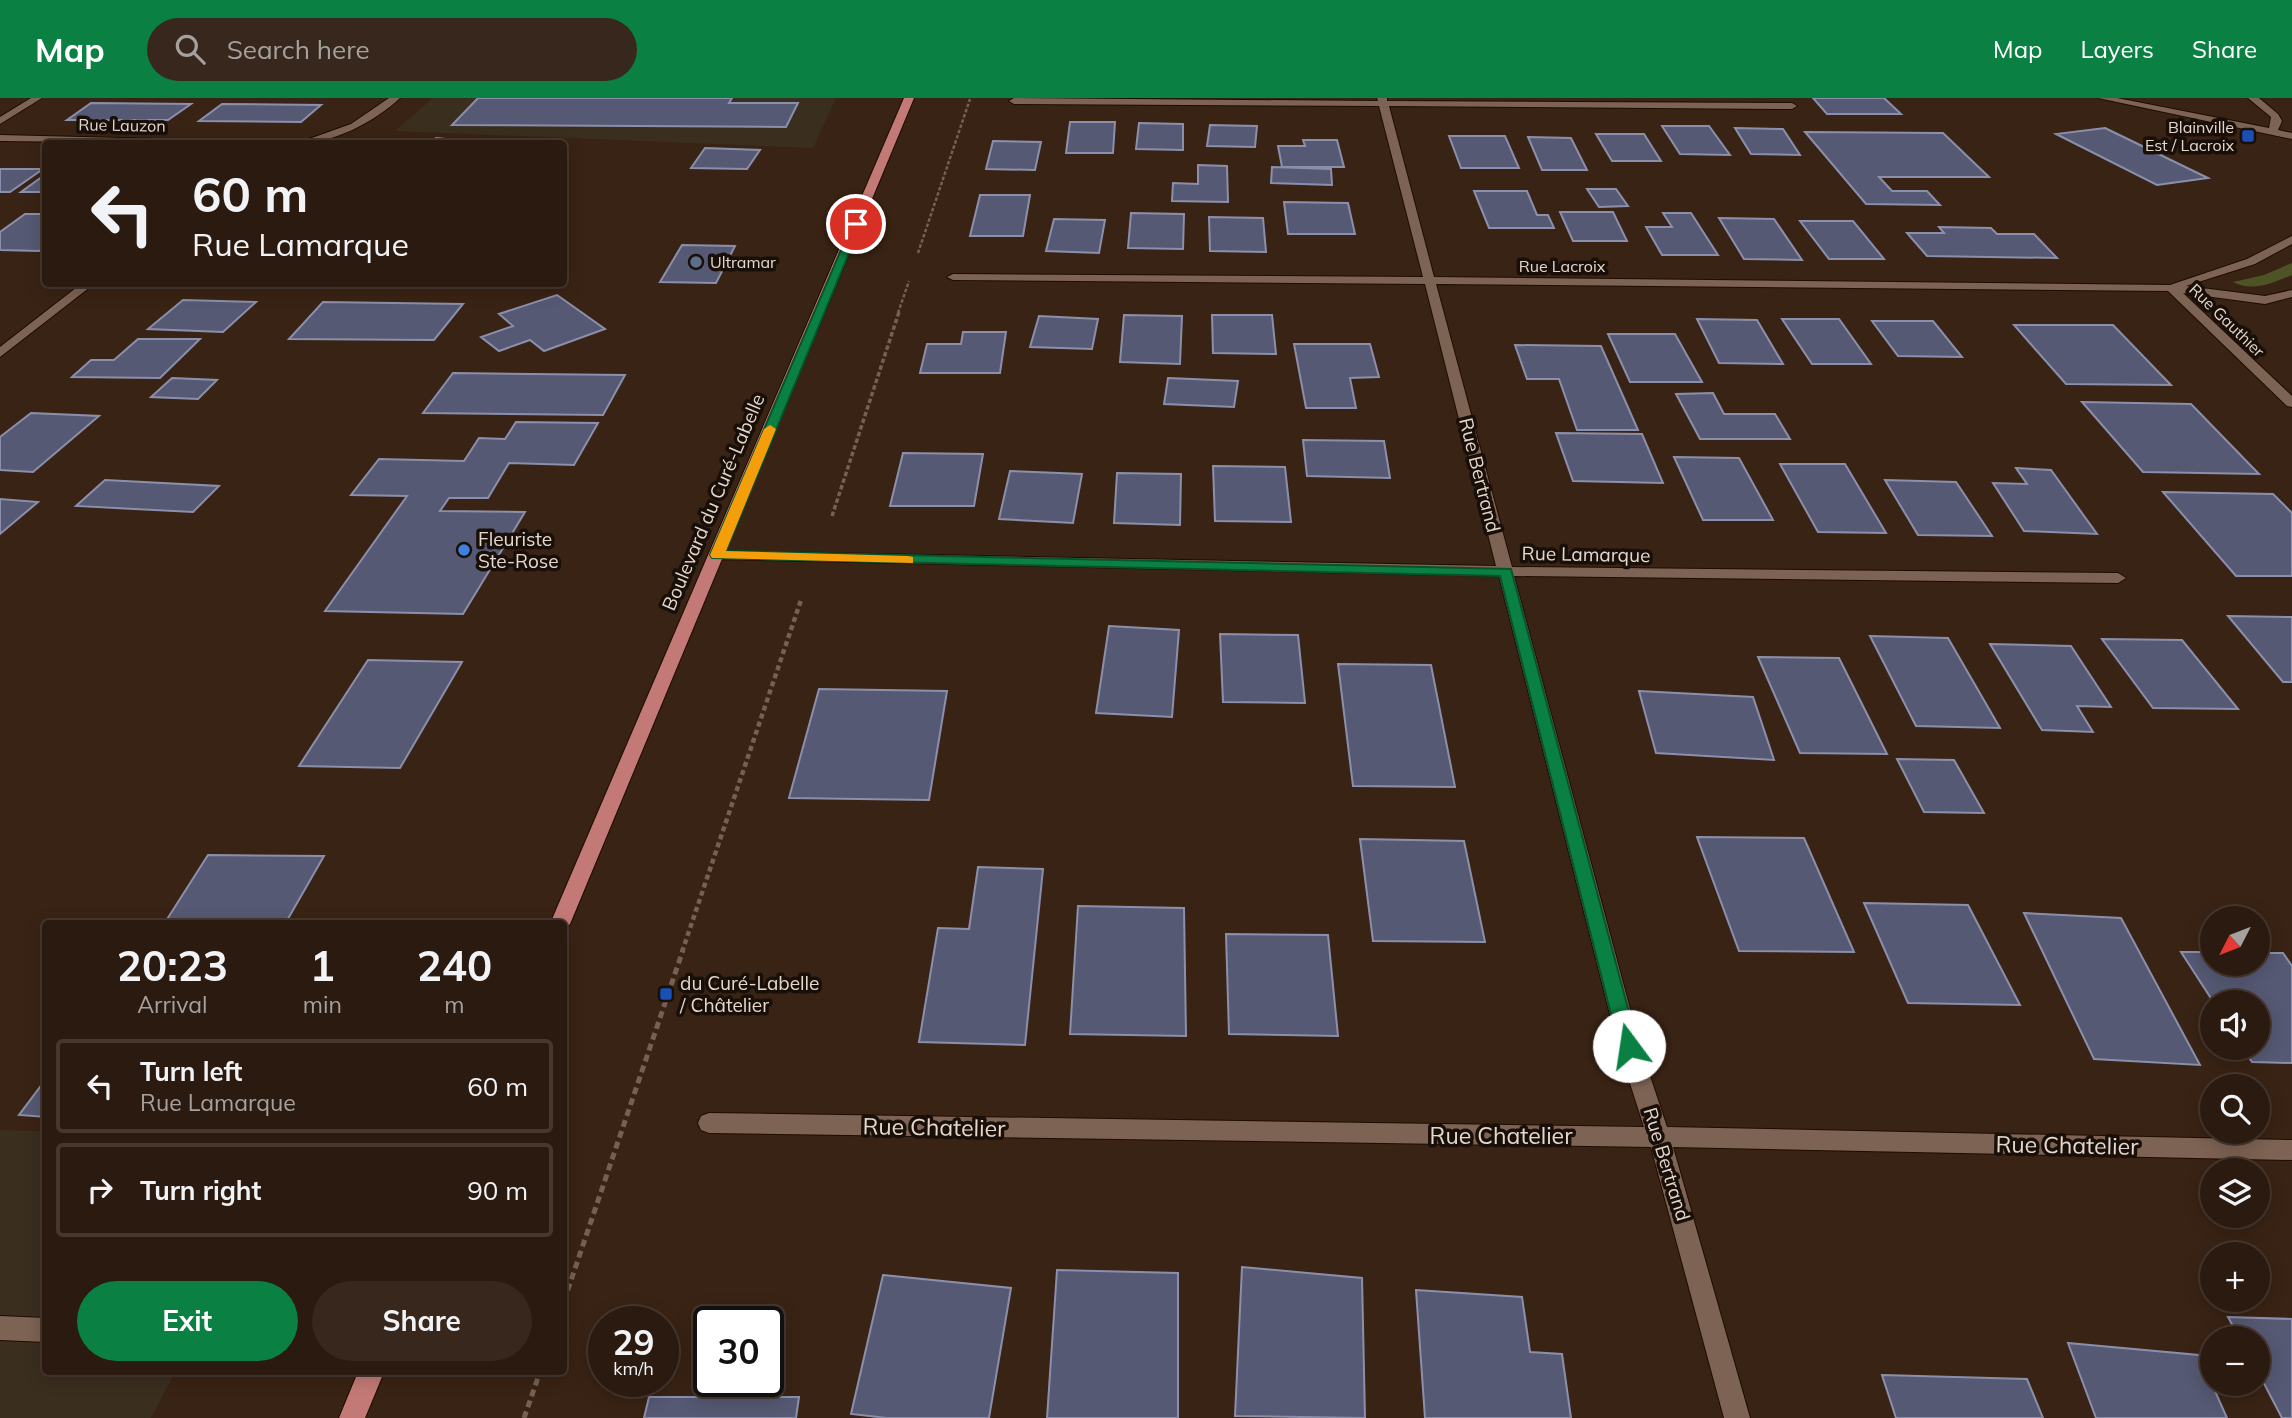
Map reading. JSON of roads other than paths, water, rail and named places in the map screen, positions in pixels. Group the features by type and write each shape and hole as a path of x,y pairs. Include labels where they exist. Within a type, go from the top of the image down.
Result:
{"main road":[{"name":"Boulevard du Curé-Labelle","path":"562,920 909,98"},
{"path":"352,1418 370,1375"}],"street":[{"path":"0,121 37,98"},
{"path":"312,140 354,126 395,98"},
{"path":"2103,98 2292,136"},
{"path":"2253,98 2275,116 2277,121 2272,132"},
{"path":"1014,101 1383,101 1792,106"},
{"name":"Rue Bertrand","path":"1383,101 1629,1046 1692,1246 1737,1418"},
{"name":"Rue Lauzon","path":"0,138 81,140"},
{"name":"Rue Lacroix","path":"2171,288 2210,273 2255,261 2292,239"},
{"name":"Rue Lacroix","path":"953,277 1430,279 2171,288 2265,300 2292,293"},
{"path":"0,353 84,287"},
{"name":"Rue Gauthier","path":"2171,288 2292,403"},
{"name":"Rue Lamarque","path":"717,555 1506,572 2118,579"},
{"name":"Rue Chatelier","path":"709,1123 1659,1137 2292,1150"},
{"path":"0,1328 42,1330"}],"place":[{"name":"Blainville Est / Lacroix","path":"2248,136"},
{"name":"Ultramar","path":"696,262"},
{"name":"Fleuriste Ste-Rose","path":"464,550"},
{"name":"du Curé-Labelle / Châtelier","path":"666,994"}]}
